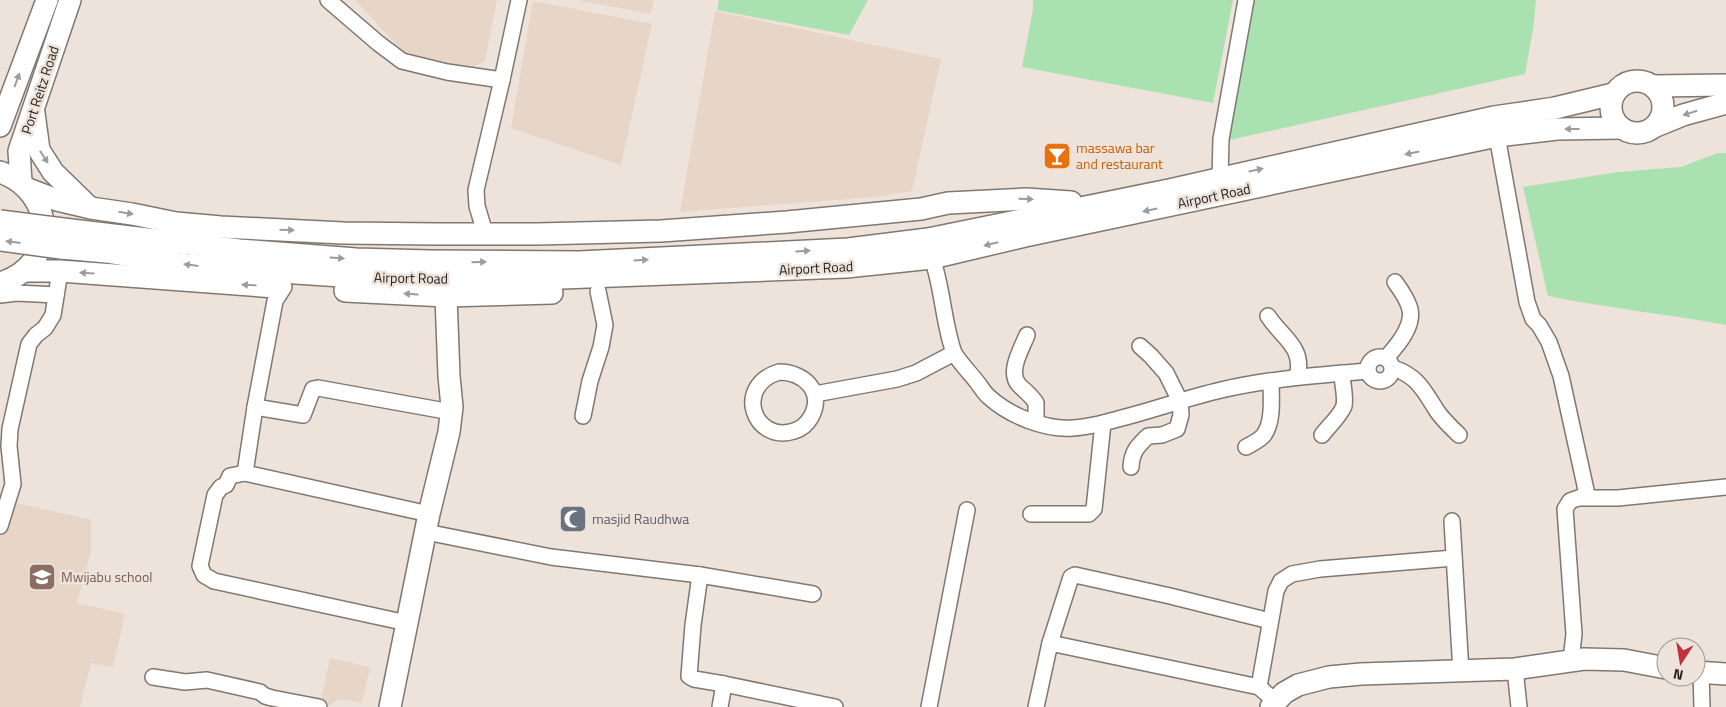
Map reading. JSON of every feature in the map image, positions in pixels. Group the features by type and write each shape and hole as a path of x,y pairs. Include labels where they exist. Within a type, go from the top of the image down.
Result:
{"main road":[{"path":"0,126 47,0"},
{"name":"Port Reitz Road","path":"25,186 19,151 70,0"},
{"path":"1656,126 1660,120 1664,105 1658,91 1653,86 1639,80 1631,81 1624,84 1613,94 1611,101 1612,116 1621,128 1628,132 1642,133 1683,115 1726,103"},
{"path":"1653,86 1726,85"},
{"name":"Airport Road","path":"0,240 106,252 188,265 356,277 431,270 848,249 928,240 1098,205 1494,117 1555,108 1613,94"},
{"path":"33,111 39,150 54,172 91,208"},
{"name":"Airport Road","path":"0,222 248,251 356,259 431,270 536,279 846,267 932,258 1025,236 1496,136 1557,129 1621,128"},
{"path":"0,172 25,186 58,200 91,208 176,223 221,228 343,233 485,234 661,231 787,222 921,209 948,203 1026,199 1098,205"},
{"path":"0,283 16,277 25,270 37,255 41,246 44,226 39,206 25,186"},
{"path":"25,270 446,296 598,291 650,275"},
{"path":"390,707 449,432 452,408 446,296"},
{"path":"1273,704 1284,693 1298,685 1329,677 1515,669 1570,660 1615,659 1656,666"},
{"path":"1706,673 1726,674"}],"street":[{"path":"328,0 402,61 447,72 502,80"},
{"path":"485,234 477,206 476,190 519,0"},
{"path":"1220,178 1221,139 1246,0"},
{"path":"1496,136 1527,302 1533,319 1549,342 1566,392 1586,490 1581,498"},
{"path":"932,258 947,333 954,352 963,367 989,398 1016,414 1055,427 1071,428 1103,423 1180,401 1271,381 1368,371 1373,379 1381,381 1390,377 1390,363 1411,316 1410,306 1395,282"},
{"path":"0,526 13,484 5,428 29,344 45,328 53,315 60,271"},
{"path":"245,473 255,406 275,300 284,287"},
{"path":"583,416 605,325 598,291"},
{"path":"0,295 17,293 56,295"},
{"path":"1268,316 1295,348 1298,356 1297,377"},
{"path":"1027,334 1017,361 1014,377 1018,384 1036,402 1036,422"},
{"path":"1131,467 1132,454 1148,436 1162,435 1177,429 1180,415 1180,401 1166,373 1140,346"},
{"path":"815,394 897,379 916,373 954,352"},
{"path":"1390,363 1406,372 1418,382 1438,412 1459,435"},
{"path":"779,372 789,372 798,375 806,380 815,394 812,416 798,430 788,433 778,433 769,430 761,424 753,406 756,388 762,380 779,372"},
{"path":"1322,435 1344,406 1342,373"},
{"path":"1246,447 1257,441 1266,431 1269,423 1271,381"},
{"path":"255,406 303,415 313,389 318,388 451,412"},
{"path":"1031,514 1089,514 1094,509 1103,423"},
{"path":"407,623 214,581 204,575 200,566 215,494 221,487 226,485 230,476 245,473 551,557 700,574 813,594"},
{"path":"1570,660 1574,647 1574,634 1565,509 1570,501 1581,498 1618,498 1726,487"},
{"path":"929,707 968,510"},
{"path":"1452,521 1461,672"},
{"path":"1258,687 1279,584 1292,574 1320,569 1454,558"},
{"path":"700,574 689,676 694,679 835,707"},
{"path":"1036,707 1050,643 1071,577 1077,575 1270,621"},
{"path":"1050,643 1258,687 1273,704"},
{"path":"1515,669 1519,707"},
{"path":"153,677 185,682 207,680 260,692 272,698 319,707"},
{"path":"720,707 724,684"},
{"path":"1700,687 1702,707"}],"shaded area":[{"path":"355,0 497,0 485,61 471,68 404,53"},
{"path":"577,0 654,0 651,14"},
{"path":"533,1 652,24 621,165 511,128"},
{"path":"715,11 941,59 912,191 875,197 680,212"},
{"name":"Mwijabu school","path":"0,499 91,520 91,551 77,603 125,614 113,667 91,663 80,707 0,707"},
{"path":"330,658 370,667 362,703 340,699 327,706 320,704"}],"green space":[{"path":"719,0 868,0 849,35 717,10"},
{"path":"1033,0 1233,0 1213,103 1022,67"},
{"path":"1251,0 1536,0 1525,74 1225,141"},
{"path":"1718,153 1726,153 1726,325 1548,296 1523,187 1618,172 1681,167"}],"place":[{"name":"massawa bar and restaurant","path":"1057,156"},
{"name":"masjid Raudhwa","path":"573,519"},
{"name":"Mwijabu school","path":"42,577"}]}
